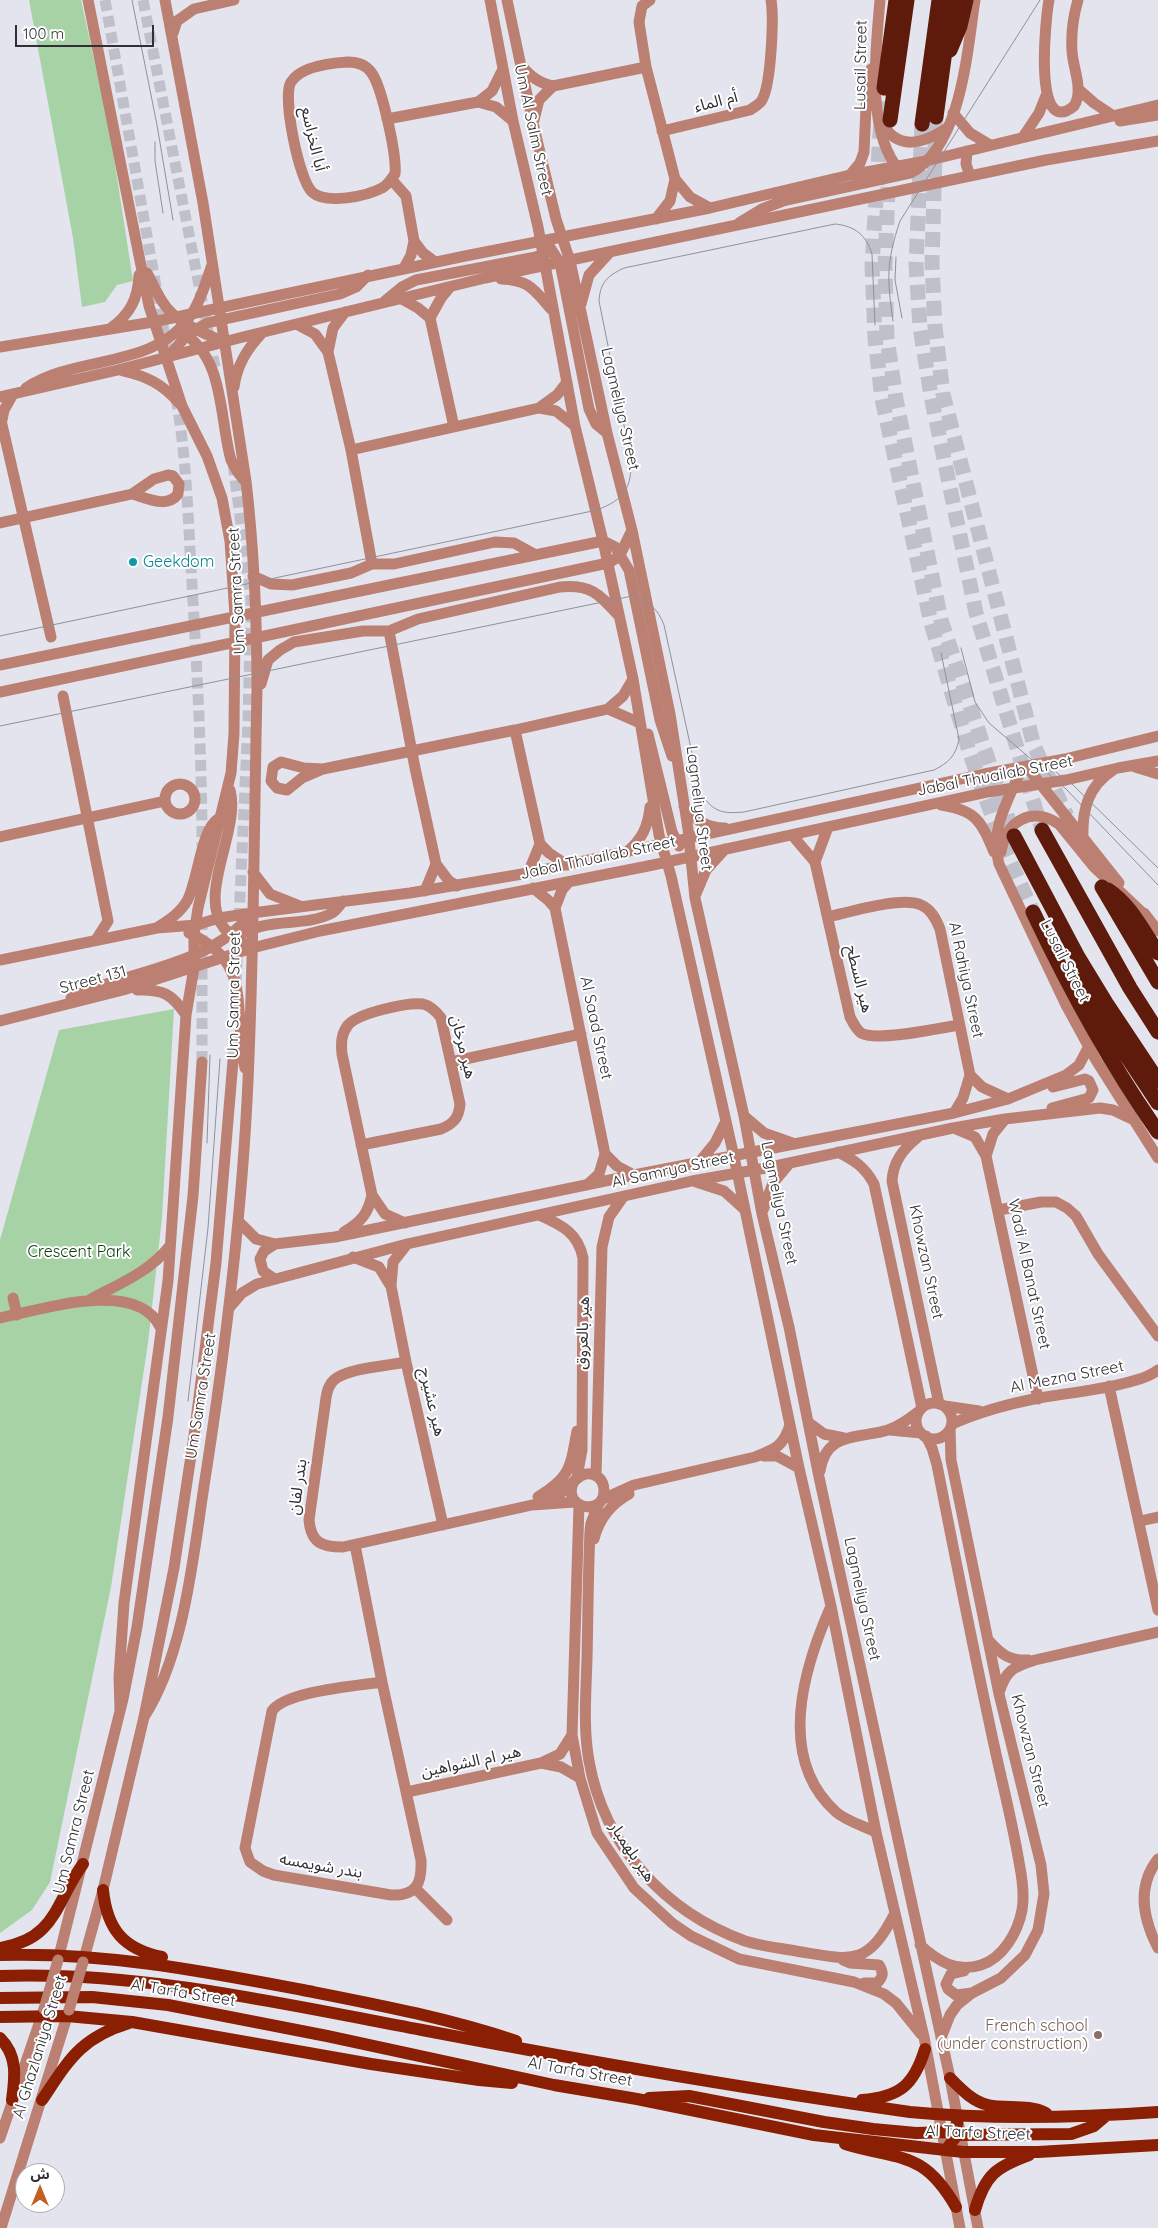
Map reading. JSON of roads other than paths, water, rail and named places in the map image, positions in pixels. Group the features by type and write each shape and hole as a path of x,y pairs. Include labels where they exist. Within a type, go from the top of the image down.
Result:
{"highway":[{"path":"883,112 896,0"},
{"name":"Lusail Street","path":"883,112 906,0"},
{"path":"922,124 939,0"},
{"path":"942,122 944,62 952,0"},
{"path":"944,62 960,26 966,0"},
{"path":"1042,830 1130,988 1158,1032"},
{"name":"Lusail Street","path":"1014,836 1078,958 1158,1081"},
{"path":"1158,953 1120,899 1102,887 1158,982"},
{"path":"1158,1103 1106,1027 1033,912 1071,990 1103,1046 1158,1132"}],"main road":[{"path":"0,1948 24,1941 50,1922 57,1912 71,1881 83,1864"},
{"path":"104,1890 106,1907 112,1926 126,1942 138,1950 172,1960 190,1969"},
{"path":"0,1956 136,1960 190,1969 372,2004 500,2036 559,2056"},
{"name":"Al Tarfa Street","path":"0,1976 64,1975 170,1986 559,2056 831,2101 940,2115 1052,2117 1107,2116 1158,2112"},
{"name":"Al Tarfa Street","path":"0,1998 68,1996 168,2006 327,2036 554,2085 637,2099 814,2135 963,2152 1038,2152 1158,2145"},
{"path":"0,2017 43,2012 68,2013 132,2022 381,2066 488,2081 554,2085"},
{"path":"42,2100 77,2050 93,2038 132,2022"},
{"path":"0,2038 10,2051 14,2065 12,2100"},
{"path":"831,2101 879,2098 900,2090 914,2078 924,2043"},
{"path":"950,2078 967,2094 988,2105 1038,2109 1052,2117"},
{"path":"637,2099 689,2096 873,2129 911,2133 943,2133 953,2129 957,2124 957,2116"},
{"path":"946,2150 952,2139 960,2135 1071,2134 1094,2126 1107,2116"},
{"path":"814,2135 871,2152 897,2156 916,2163 932,2174 946,2190 956,2207"},
{"path":"975,2210 980,2192 991,2176 1004,2164 1038,2152"}],"street":[{"path":"88,0 141,260 162,303 184,327 208,361 215,378 231,460 237,471 246,481"},
{"name":"Um Samra Street","path":"144,1717 160,1691 184,1605 224,1360 230,1307 248,1084 258,690 258,637 246,481 203,203 165,0"},
{"path":"172,34 177,21 194,9 234,0"},
{"name":"Um Al Salm Street","path":"490,0 513,121 541,242"},
{"name":"Um Al Salm Street","path":"507,0 533,123 557,224 563,238 565,262"},
{"path":"650,0 642,6 639,22 646,67 675,179 690,197 710,208"},
{"name":"أم الماء","path":"662,131 750,110 762,101 768,73 772,24 771,0"},
{"name":"Lusail Street","path":"880,0 876,43 883,112 883,140 896,166 905,174 921,180 942,182"},
{"path":"883,112 884,127 892,136 903,141 915,143 926,141 942,122 953,113 960,94 975,0"},
{"path":"1049,0 1044,41 1047,93 1052,105 1057,110 1063,111 1074,106 1078,100 1072,52 1072,31 1078,0"},
{"path":"850,175 860,163 864,152 867,92 876,43"},
{"name":"أبا الخراسع","path":"340,62 360,64 373,75 387,119 396,166 395,174 391,179 382,188 337,199 322,198 313,192 307,185 302,170 289,111 288,90 297,76 306,71 340,62"},
{"path":"519,62 530,76 544,84 553,86 646,67"},
{"path":"387,119 478,102 492,92 503,68"},
{"path":"533,123 539,100 553,86"},
{"path":"1078,89 1094,104 1112,115"},
{"path":"1023,137 1039,113 1047,93"},
{"path":"478,102 496,107 513,121"},
{"path":"1048,133 1112,115 1158,105"},
{"path":"953,113 970,133 990,145"},
{"path":"192,313 368,275 710,208 850,175 926,161 1023,137 1158,115"},
{"path":"735,226 758,211 783,201 917,170 939,145 942,122"},
{"path":"384,303 402,287 416,280 547,257 565,262 1046,160 1158,134"},
{"path":"1046,160 1158,141"},
{"path":"967,151 966,164 970,176"},
{"path":"391,179 406,196 414,241 411,255 404,268"},
{"path":"656,219 670,201 675,179"},
{"path":"538,228 549,232 555,229 557,224"},
{"path":"0,397 167,358 200,348 485,278 547,257 563,238"},
{"path":"414,241 423,253 435,262"},
{"path":"541,242 547,257"},
{"path":"580,308 589,275 610,252"},
{"name":"Lagmeliya Street","path":"547,257 553,312 575,426 603,541 633,679 661,845 734,1157 799,1468 831,1606 876,1832 940,2115 960,2228"},
{"path":"110,329 120,321 134,303 139,284 141,260"},
{"name":"Um Samra Street","path":"120,1710 119,1677 124,1603 160,1327 168,1281 169,1247 185,1052 186,1015 194,968 195,930 228,786 234,734 235,616 230,541 222,498 207,456 182,406 162,343 141,260"},
{"path":"565,262 589,409 596,424 608,432"},
{"name":"Lagmeliya Street","path":"565,262 580,308 632,530 670,714 689,839 685,857 691,871 695,898 752,1153 762,1214 790,1327 819,1477 950,2078 978,2228"},
{"path":"167,358 192,313 212,264"},
{"path":"51,637 1,418 4,410 17,393 51,374 147,350 162,343 184,327 340,294 356,287 368,275"},
{"path":"485,278 522,281 536,290 553,312"},
{"path":"430,318 441,298 450,287"},
{"path":"400,298 418,308 430,318 454,427"},
{"path":"328,352 333,328 345,312"},
{"path":"0,347 156,321 184,327 224,342"},
{"path":"298,325 314,334 328,352 351,450 372,564"},
{"path":"233,393 235,376 242,358 250,345 262,333"},
{"path":"118,370 152,380 172,395 182,406"},
{"path":"539,408 557,395 567,382"},
{"path":"351,450 539,408 556,411 575,426"},
{"path":"0,523 132,494"},
{"path":"0,692 608,563 616,560 621,554 632,530"},
{"path":"0,665 328,596 603,541 615,547 621,554 631,576 660,720 677,767"},
{"path":"253,576 278,586 352,573 372,564 394,564 501,542 520,545 536,555"},
{"path":"324,578 328,596"},
{"path":"258,690 264,679 268,660 294,642 363,631 389,631 418,619 569,586 586,588 593,591 605,600 618,615"},
{"path":"389,631 436,864 434,874 425,891"},
{"path":"323,769 608,709 623,696 633,679"},
{"path":"63,696 108,921 96,940"},
{"path":"608,709 641,725 646,732 651,744 676,842 685,857"},
{"path":"515,730 540,844 549,854 567,866"},
{"name":"Jabal Thuailab Street","path":"195,930 219,918 425,891 567,866 984,774 1025,767 1158,736"},
{"name":"Jabal Thuailab Street","path":"194,968 216,951 252,948 320,931 666,862 935,804 1158,761"},
{"path":"1130,766 1158,774"},
{"path":"1025,767 1041,784 1158,931"},
{"name":"Lusail Street","path":"1025,767 1004,808 997,832 995,850 999,864 1065,1003 1132,1119 1158,1158"},
{"path":"1083,838 1083,816 1088,799 1097,784 1118,768"},
{"path":"228,786 232,807 216,883 216,900 219,918 232,936 252,948"},
{"path":"626,853 638,842 645,830 652,798"},
{"path":"0,837 165,801"},
{"path":"935,804 958,807 971,813 977,819 999,864"},
{"path":"684,806 696,819 708,826 740,828"},
{"path":"999,864 1002,843 1010,827 1029,817 1044,817 1060,824 1094,867 1148,918"},
{"path":"157,928 174,916 187,901 195,885 207,832 212,824 220,818"},
{"path":"815,862 828,827"},
{"name":"هير السطح","path":"792,835 815,862 850,1017 861,1033 887,1036 959,1025"},
{"path":"528,873 540,844"},
{"path":"661,845 685,857"},
{"path":"695,898 706,870 725,848"},
{"path":"436,864 449,881 456,886"},
{"path":"253,872 270,894 304,908"},
{"path":"533,888 555,908 562,890 569,882"},
{"path":"232,936 252,929 320,917 333,912 343,901"},
{"name":"Al Rahiya Street","path":"828,917 899,902 911,902 927,908 936,919 940,929 970,1074 963,1098 954,1113"},
{"name":"Al Saad Street","path":"555,908 605,1154"},
{"path":"50,1008 81,992 194,955 216,951 242,926 252,913"},
{"path":"108,921 127,933"},
{"path":"0,960 157,928 169,927 195,930 234,972 238,987 241,1049 248,1084"},
{"name":"Street 131","path":"0,1021 123,990 194,968"},
{"path":"123,990 148,989 167,993 186,1015"},
{"name":"هير مرخان","path":"361,1145 441,1129 450,1125 457,1118 460,1104 452,1062 441,1018 429,1006 412,1004 364,1015 353,1020 342,1034 341,1048 361,1145 372,1195 385,1214 405,1223"},
{"path":"452,1062 582,1034"},
{"name":"Al Samrya Street","path":"238,1222 256,1239 275,1244 335,1237 634,1175 697,1165 954,1113 1008,1099 1072,1072 1085,1058 1089,1046"},
{"name":"Um Samra Street","path":"84,1959 104,1890 144,1717 174,1568 194,1436 216,1264 233,1061"},
{"name":"Um Samra Street","path":"59,1958 120,1710 137,1627 168,1417 193,1196 202,1062"},
{"path":"970,1074 982,1087 1008,1099 1080,1080 1089,1081 1093,1090 1092,1094 1084,1100 1005,1119 993,1134 986,1156"},
{"name":"Al Samrya Street","path":"230,1307 250,1287 273,1278 407,1244 692,1181 1005,1119 1100,1108 1113,1110 1132,1119"},
{"path":"744,1116 764,1133 799,1145"},
{"path":"697,1165 715,1143 726,1122"},
{"name":"Wadi Al Banat Street","path":"953,1128 975,1137 986,1156 1038,1399"},
{"name":"Khowzan Street","path":"920,1135 900,1154 894,1168 892,1181 942,1405"},
{"name":"Khowzan Street","path":"838,1152 856,1161 874,1184 920,1410"},
{"path":"587,1185 599,1174 605,1154 617,1166 634,1175"},
{"path":"762,1214 770,1188 780,1172 790,1163"},
{"path":"692,1181 724,1191 744,1209"},
{"path":"335,1237 364,1218 372,1195"},
{"name":"هير بالعروق","path":"598,1477 602,1247 605,1225 623,1197"},
{"path":"999,1210 1041,1202 1056,1202 1067,1208 1076,1216 1098,1254 1158,1336"},
{"name":"هير بالعروق","path":"540,1215 572,1232 582,1253 583,1418 582,1450 576,1479"},
{"path":"273,1278 263,1271 260,1259 264,1251 275,1244"},
{"name":"هير عشيرج","path":"407,1244 393,1262 391,1286 406,1362 443,1525"},
{"path":"87,1301 142,1271 160,1258 169,1247"},
{"name":"هير عشيرج","path":"352,1257 379,1267 391,1286"},
{"path":"13,1298 17,1315"},
{"path":"0,1318 87,1301 111,1300 139,1306 155,1318 160,1327"},
{"name":"بندر لفان","path":"406,1362 350,1372 334,1379 328,1390 308,1520 310,1534 318,1542 330,1547 355,1545 532,1506 577,1503"},
{"name":"Al Mezna Street","path":"951,1427 981,1411 1108,1386 1150,1376 1158,1370"},
{"path":"1108,1386 1140,1521 1158,1610"},
{"path":"819,1477 824,1456 834,1444 844,1438 888,1430 939,1438 951,1427 951,1414 942,1405 930,1403 888,1430"},
{"name":"Al Mezna Street","path":"942,1405 981,1411"},
{"path":"920,1410 917,1423 923,1434"},
{"name":"هير بالعروق","path":"513,1511 547,1491 565,1475 570,1467 578,1428 583,1418"},
{"path":"809,1423 824,1434 844,1438"},
{"path":"755,1457 780,1445 786,1437 790,1425"},
{"name":"Khowzan Street","path":"941,2040 950,2015 957,2006 972,1993 1001,1978 1025,1955 1038,1930 1044,1894 1041,1865 999,1694 951,1460 951,1427"},
{"name":"Khowzan Street","path":"923,1434 932,1448 937,1465 974,1653 1016,1842 1023,1889 1023,1909 1018,1927 1010,1941 1001,1951 984,1964 951,1974 946,1984 948,1989 956,1995 972,1993"},
{"path":"634,1485 614,1484 598,1477 583,1474 576,1479 571,1492 577,1503 590,1507 634,1485 755,1457 777,1456 799,1468"},
{"path":"598,1477 604,1488 601,1501"},
{"name":"بندر لفان","path":"532,1506 563,1491 576,1479"},
{"name":"هير بلهمبار","path":"589,1571 596,1530 605,1516 618,1501 635,1490 658,1480"},
{"name":"هير بلهمبار","path":"601,1501 591,1523 587,1748 599,1798 620,1842 644,1876 659,1891 688,1913 708,1925 746,1941 841,1959 867,1952 875,1946 884,1935 895,1913"},
{"name":"هير بلهمبار","path":"577,1503 572,1734 580,1778 597,1833 606,1849 634,1888 672,1923 691,1936 739,1959 854,1982 884,1994 896,2003 924,2043"},
{"path":"1140,1521 1158,1517"},
{"path":"355,1545 382,1682 421,1860 420,1879 414,1888 447,1920"},
{"path":"831,1606 810,1656 804,1680 800,1709 802,1746 807,1773 818,1793 837,1813 876,1832"},
{"path":"999,1694 1003,1681 1012,1669 1035,1660 1158,1632"},
{"path":"988,1640 1005,1657 1019,1660 1035,1660"},
{"name":"بندر شويمسه","path":"382,1682 301,1695 287,1699 275,1707 270,1717 245,1848 250,1862 274,1876 391,1895 402,1895 414,1888"},
{"name":"هير ام الشواهين","path":"407,1792 541,1763 560,1754 572,1734"},
{"name":"هير ام الشواهين","path":"541,1763 562,1768 580,1778"},
{"path":"1158,1859 1147,1878 1144,1899 1147,1924 1158,1948"},
{"path":"920,1945 944,1963 953,1967 970,1969"},
{"name":"Al Ghazlaniya Street","path":"0,2138 43,2012 59,1958"},
{"name":"Al Ghazlaniya Street","path":"2,2228 84,1959"},
{"path":"841,1959 850,1963 872,1963 879,1965 883,1971 882,1978 877,1983 854,1982"}],"tunnel":[{"path":"105,0 167,348"},
{"path":"143,0 216,372"},
{"path":"882,101 872,265 875,338 882,399 931,623 969,751 1001,841 1033,912"},
{"path":"936,117 932,264 935,327 943,394 1034,746 1067,816"},
{"path":"922,124 916,265 920,327 931,396 976,613 1042,830"},
{"path":"889,164 885,266 887,338 896,399 941,620 1014,836"},
{"path":"176,398 183,444 188,514 199,715 202,846"},
{"path":"233,464 251,599 248,721 236,984"},
{"path":"202,914 202,1062"},
{"path":"233,1061 235,1010"}],"tram line":[{"path":"132,0 157,125 173,220"},
{"path":"893,321 889,271 892,248 900,221 1040,0"},
{"path":"155,142 155,161 163,213"},
{"path":"0,636 597,510 613,502 628,486 631,460 599,301 601,289 609,277 624,268 835,224 842,225 854,229 870,247 872,254 875,325"},
{"path":"896,257 895,280 902,318"},
{"path":"0,726 632,596 652,606 659,614 664,625 701,794 710,805 719,811 730,813 744,812 934,770 947,762 956,750 959,739 941,653"},
{"path":"961,648 975,702 989,723 1066,789 1158,885"},
{"path":"1056,772 1072,784 1158,868"},
{"path":"207,1143 210,1055"},
{"path":"188,1401 208,1228 220,1059"}],"place":[{"name":"Geekdom","path":"133,562"},
{"name":"French school (under construction)","path":"1098,2035"}],"park label":[{"name":"Crescent Park","path":"79,1252"}]}
